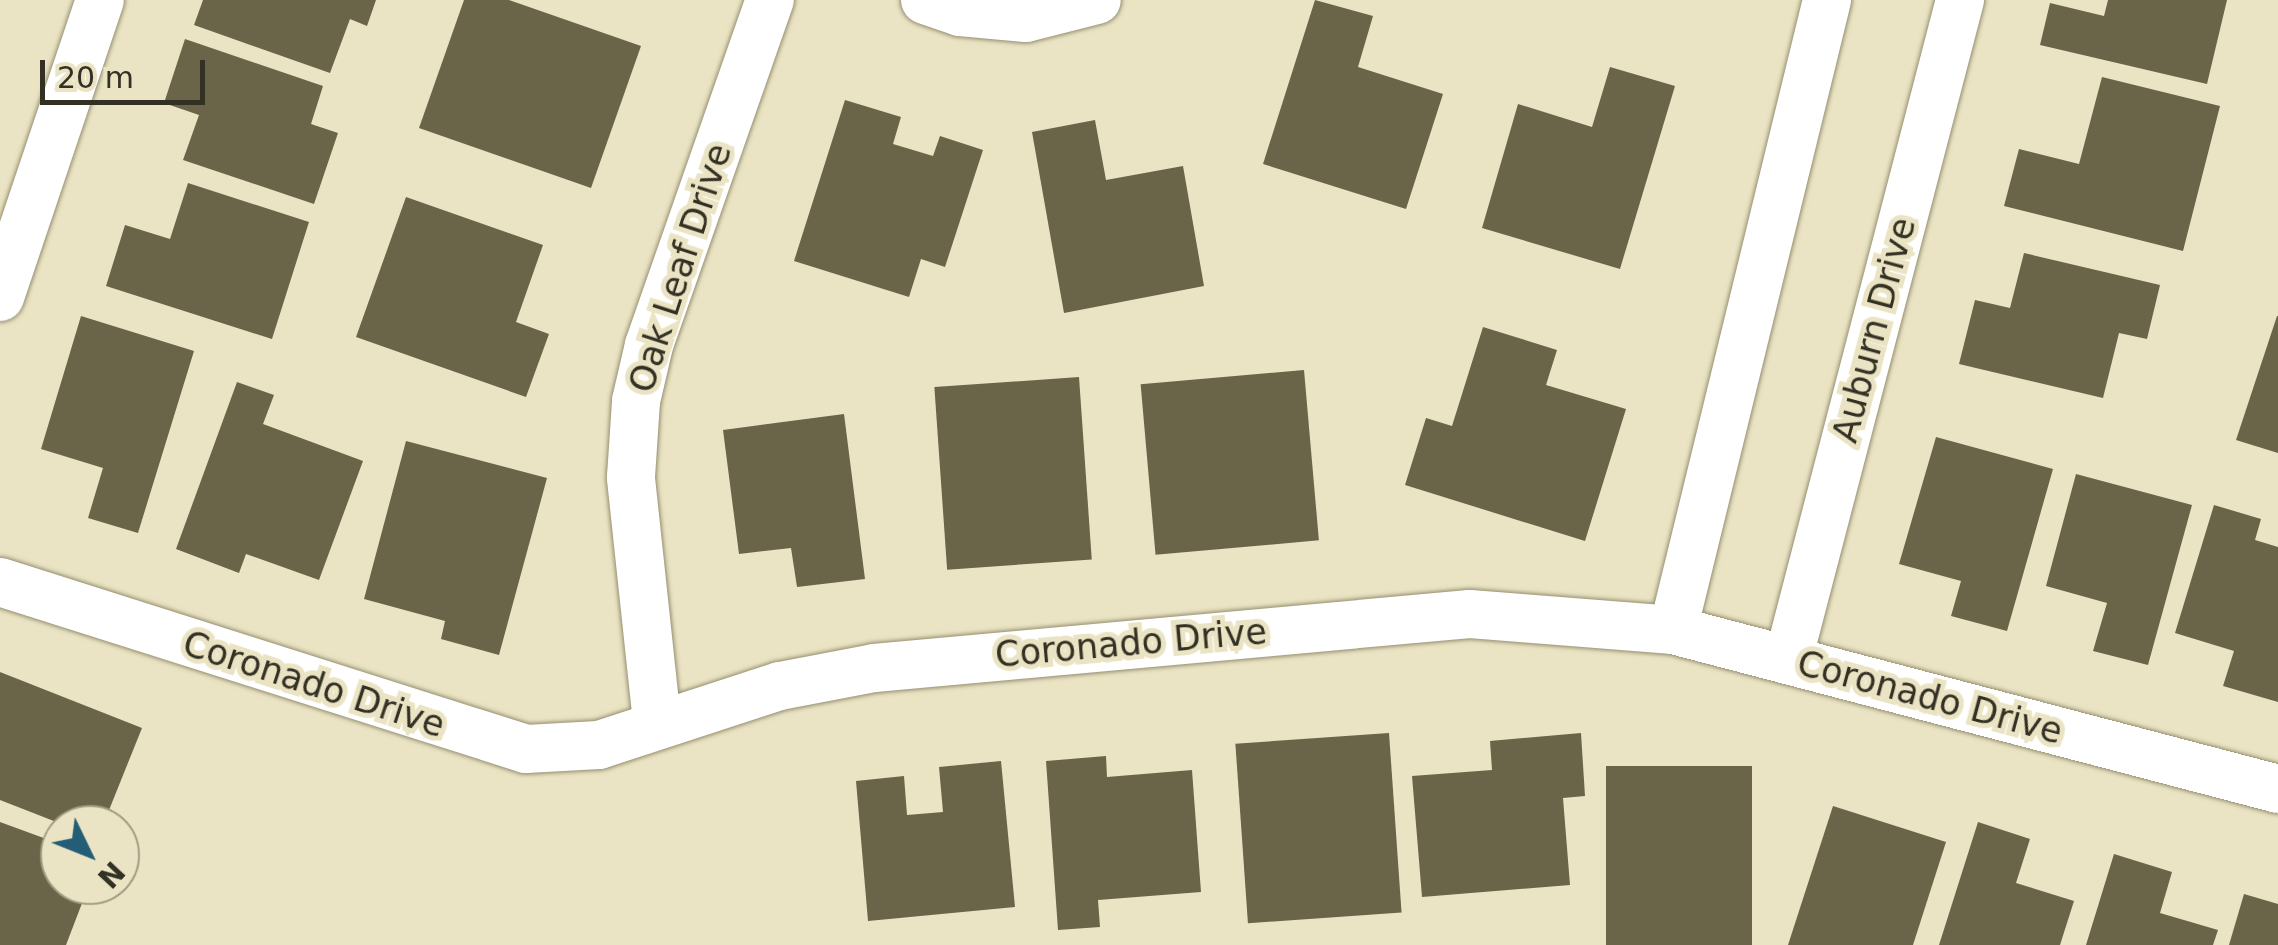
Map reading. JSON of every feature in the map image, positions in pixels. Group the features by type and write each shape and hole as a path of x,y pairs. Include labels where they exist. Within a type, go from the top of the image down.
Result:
{"street":[{"path":"0,297 14,206 100,0"},
{"name":"Oak Leaf Drive","path":"658,722 631,477 636,400 649,345 770,0"},
{"path":"925,0 960,12 1026,18 1097,0"},
{"name":"Auburn Drive","path":"1788,660 1960,0"},
{"path":"1673,630 1813,4"},
{"name":"Coronado Drive","path":"0,582 503,745 599,745 658,722 780,686 988,655 1470,614 1597,620 1673,630 2278,789"}],"building":[{"path":"203,0 376,0 367,26 350,19 330,73 194,25"},
{"path":"464,0 509,0 641,46 591,188 419,128"},
{"path":"1315,0 1373,16 1358,67 1443,94 1406,209 1263,164"},
{"path":"2108,0 2227,0 2207,84 2040,45 2050,3 2104,16"},
{"path":"185,39 323,86 311,124 338,133 314,204 183,160 199,115 164,103"},
{"path":"1610,67 1675,86 1620,269 1482,228 1518,104 1592,127"},
{"path":"2102,77 2220,106 2183,251 2004,206 2019,149 2079,164"},
{"path":"845,100 901,117 893,144 933,156 940,136 983,150 945,267 921,259 909,297 794,261"},
{"path":"1095,120 1106,180 1183,166 1204,286 1064,313 1032,132"},
{"path":"188,183 309,222 272,339 106,286 125,225 170,239"},
{"path":"406,197 543,245 516,322 549,334 526,397 356,337"},
{"path":"2024,253 2160,285 2147,339 2119,333 2103,398 1959,364 1975,300 2010,308"},
{"path":"81,316 194,351 138,533 88,518 103,468 41,449"},
{"path":"2278,316 2278,453 2236,440"},
{"path":"1483,327 1557,350 1546,385 1626,409 1585,541 1405,485 1426,418 1452,426"},
{"path":"1304,370 1319,540 1156,555 1141,384"},
{"path":"1079,377 1092,560 947,570 934,387"},
{"path":"237,382 274,395 263,424 363,461 319,580 246,554 239,573 176,549"},
{"path":"844,414 865,579 797,587 791,548 739,554 723,430"},
{"path":"1936,437 2053,469 2007,631 1951,616 1961,581 1899,564"},
{"path":"406,441 547,478 499,655 441,639 445,621 364,599"},
{"path":"2076,474 2192,505 2148,665 2093,651 2107,603 2046,586"},
{"path":"2214,505 2261,519 2255,540 2278,547 2278,702 2223,686 2234,651 2175,633"},
{"path":"0,672 142,728 111,805 40,805 40,816 0,800"},
{"path":"1389,733 1402,913 1248,923 1235,744"},
{"path":"1581,733 1585,796 1563,798 1570,885 1422,897 1412,776 1492,770 1490,741"},
{"path":"1106,756 1107,777 1192,770 1201,892 1098,900 1100,927 1058,930 1046,761"},
{"path":"1001,761 1015,907 868,921 856,781 904,776 907,815 943,812 939,767"},
{"path":"1606,766 1752,766 1752,945 1606,945"},
{"path":"1833,806 1946,842 1913,945 1788,945"},
{"path":"0,822 40,837 40,905 81,905 66,945 0,945"},
{"path":"1978,822 2030,839 2016,883 2074,901 2060,945 1939,945"},
{"path":"2114,854 2172,872 2160,913 2218,930 2213,945 2086,945"},
{"path":"2244,894 2278,904 2278,945 2229,945"}]}
